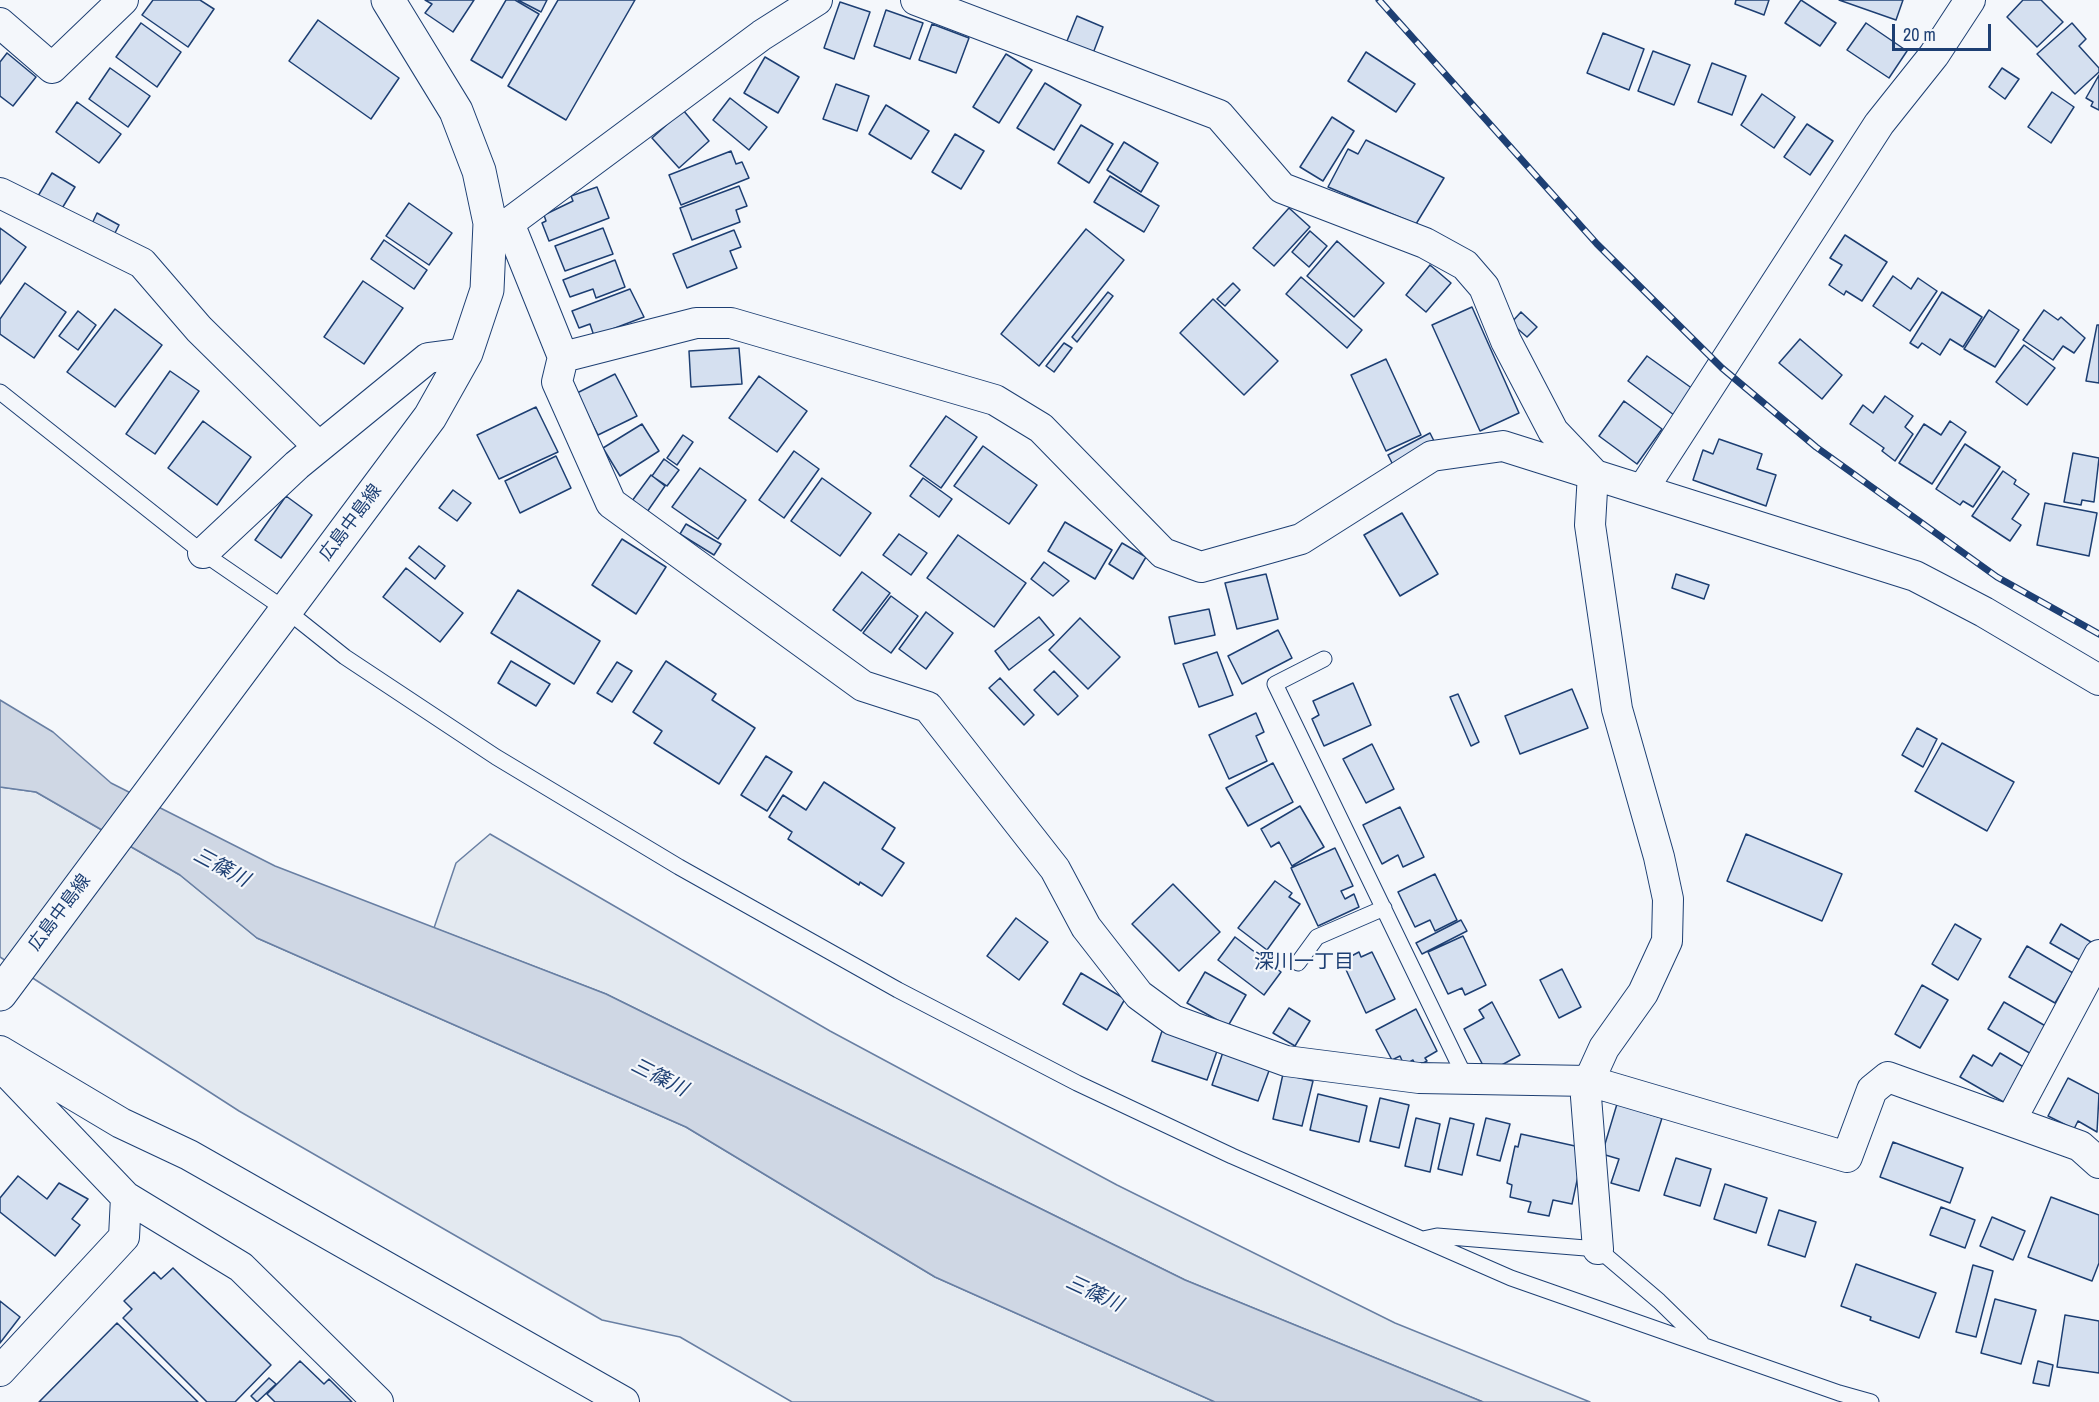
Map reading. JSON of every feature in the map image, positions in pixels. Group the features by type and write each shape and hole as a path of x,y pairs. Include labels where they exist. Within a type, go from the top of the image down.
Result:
{"main road":[{"name":"広島中島線","path":"0,994 430,417 466,353 487,290 500,223 456,111 388,0"}],"street":[{"path":"0,23 52,68 123,0"},
{"path":"818,0 762,34 500,223 563,357 557,382 611,503 863,686 927,707 1055,869 1086,927 1140,995 1173,1020 1286,1061 1419,1078 1589,1081 1847,1157 1872,1090 1888,1077 2080,1146 2099,1162"},
{"path":"916,0 1219,116 1282,188 1425,243 1465,265 1484,287 1506,341 1553,431 1593,473 1590,525 1617,709 1659,857 1668,899 1667,941 1643,993 1604,1048 1589,1081 1586,1097 1598,1249"},
{"path":"1643,489 1879,124 1934,55 1970,0"},
{"path":"0,193 142,263 199,329 319,447"},
{"path":"563,357 696,323 731,323 994,400 1041,428 1163,553 1201,567 1301,539 1432,456 1503,446 1915,576 1984,612 2099,680"},
{"path":"203,554 319,447 428,358 466,353"},
{"path":"2011,1120 2099,955"},
{"path":"0,1051 121,1123 189,1155 624,1402"},
{"path":"0,1065 126,1197 241,1267 378,1402"},
{"path":"0,1371 124,1237 126,1197"}],"lane":[{"path":"0,392 203,554 279,619 345,657 496,757 679,867 898,990 1088,1088 1232,1156 1511,1278 1871,1402"},
{"path":"1324,659 1275,684 1466,1079"},
{"path":"1298,963 1317,937 1384,908"},
{"path":"1421,1239 1437,1236 1598,1249 1659,1301 1706,1346"}],"shaded area":[{"path":"0,787 36,792 180,875 257,938 686,1127 935,1277 1215,1402 792,1402 680,1337 602,1320 239,1111 0,957"},
{"path":"490,834 830,1031 1117,1185 1395,1323 1590,1402 1483,1402 1185,1280 606,994 434,928 456,863"}],"water":[{"name":"三篠川","path":"0,700 53,732 111,783 275,866 606,994 1185,1280 1483,1402 1215,1402 935,1277 686,1127 257,938 180,875 36,792 0,787"}],"building":[{"path":"153,0 200,0 214,9 188,47 142,15"},
{"path":"425,0 474,0 453,32 425,13 432,4"},
{"path":"506,0 515,0 539,14 502,78 471,60"},
{"path":"518,0 547,0 541,12"},
{"path":"558,0 635,0 566,120 508,86"},
{"path":"1736,0 1769,0 1764,15 1735,4"},
{"path":"1801,0 1836,23 1820,46 1785,23"},
{"path":"1839,0 1903,0 1896,20"},
{"path":"2023,0 2041,0 2063,22 2037,47 2007,17"},
{"path":"840,2 870,12 854,59 824,48"},
{"path":"886,10 923,23 910,59 874,46"},
{"path":"1077,16 1103,27 1092,56 1065,46"},
{"path":"318,20 399,78 371,119 289,61"},
{"path":"141,23 181,52 157,87 116,57"},
{"path":"1866,23 1907,51 1889,78 1847,50"},
{"path":"2072,23 2086,39 2079,46 2099,68 2099,72 2075,94 2037,54"},
{"path":"932,24 969,38 956,73 919,60"},
{"path":"1603,33 1644,49 1629,90 1587,73"},
{"path":"1653,51 1690,65 1674,105 1638,91"},
{"path":"1366,52 1415,84 1396,112 1348,81"},
{"path":"7,53 36,77 13,106 0,96 0,62"},
{"path":"1006,54 1032,70 999,123 973,107"},
{"path":"765,57 799,77 778,113 744,93"},
{"path":"1712,63 1746,76 1732,115 1698,102"},
{"path":"110,68 150,96 128,127 89,99"},
{"path":"2002,68 2019,79 2005,99 1989,87"},
{"path":"2099,75 2099,110 2091,106 2093,102 2086,98"},
{"path":"1045,83 1081,105 1054,150 1017,128"},
{"path":"836,84 869,96 857,131 823,119"},
{"path":"2052,92 2074,107 2051,143 2028,127"},
{"path":"1762,94 1795,117 1774,148 1741,125"},
{"path":"730,98 767,127 749,150 713,120"},
{"path":"77,102 121,134 99,163 56,132"},
{"path":"886,105 929,131 911,159 869,134"},
{"path":"683,110 709,141 679,168 652,138"},
{"path":"1332,117 1354,131 1323,181 1300,167"},
{"path":"1807,124 1833,141 1810,175 1784,157"},
{"path":"1081,125 1113,144 1089,183 1058,163"},
{"path":"955,134 984,151 961,189 932,172"},
{"path":"1366,140 1444,178 1416,224 1328,187 1348,149 1358,154"},
{"path":"1124,142 1158,163 1141,192 1107,170"},
{"path":"731,151 736,164 742,162 749,178 681,205 669,175"},
{"path":"52,173 75,187 61,210 38,196"},
{"path":"1110,176 1159,206 1144,232 1094,202"},
{"path":"739,186 747,206 736,210 740,222 692,240 680,208"},
{"path":"597,187 609,218 549,241 542,223 546,221 544,215 573,201 571,196"},
{"path":"409,203 452,233 429,265 386,236"},
{"path":"1289,208 1310,227 1274,266 1253,248"},
{"path":"97,213 119,225 112,239 90,228"},
{"path":"0,228 26,247 0,284"},
{"path":"603,228 613,254 565,271 555,246"},
{"path":"1086,229 1124,260 1039,366 1001,334"},
{"path":"734,230 741,247 730,251 737,268 687,288 673,254"},
{"path":"1310,231 1327,246 1309,267 1292,252"},
{"path":"1845,235 1887,262 1862,301 1846,291 1844,295 1829,285 1842,265 1830,258"},
{"path":"384,240 427,270 414,289 371,259"},
{"path":"1337,241 1384,283 1354,317 1307,276"},
{"path":"615,260 625,287 596,298 593,289 570,297 563,280"},
{"path":"1430,265 1451,283 1426,312 1406,295"},
{"path":"1893,276 1911,289 1918,278 1937,291 1910,331 1873,306"},
{"path":"1301,277 1362,330 1347,348 1286,294"},
{"path":"363,281 403,308 364,364 324,337"},
{"path":"25,283 66,312 34,358 0,334 0,319"},
{"path":"1233,283 1240,290 1225,306 1217,299"},
{"path":"630,289 644,317 594,336 590,324 579,328 572,311"},
{"path":"1108,292 1113,296 1077,342 1072,337"},
{"path":"1942,292 1982,317 1963,347 1950,339 1940,355 1922,343 1918,348 1910,343"},
{"path":"1213,299 1278,361 1244,395 1180,333"},
{"path":"1472,307 1519,413 1480,431 1432,325"},
{"path":"115,309 162,345 115,407 67,372"},
{"path":"1989,310 2019,330 1995,367 1964,349"},
{"path":"2044,310 2058,320 2061,317 2085,338 2074,353 2063,346 2053,360 2023,340"},
{"path":"78,311 96,325 78,350 59,336"},
{"path":"1521,312 1537,327 1527,337 1511,323"},
{"path":"2097,325 2099,325 2099,383 2086,381"},
{"path":"1800,339 1842,375 1822,399 1779,363"},
{"path":"1064,343 1072,348 1054,372 1046,366"},
{"path":"2024,345 2055,368 2027,405 1996,382"},
{"path":"739,348 742,384 691,387 689,351"},
{"path":"1647,356 1693,389 1674,415 1628,381"},
{"path":"1386,359 1421,435 1386,451 1351,375"},
{"path":"170,371 199,391 155,454 126,434"},
{"path":"615,374 637,416 598,435 577,393"},
{"path":"759,376 807,411 777,452 729,418"},
{"path":"1885,396 1913,416 1905,427 1913,434 1895,461 1882,451 1884,448 1850,424 1863,405 1873,413"},
{"path":"1624,401 1662,429 1637,464 1599,436"},
{"path":"536,407 558,452 499,479 477,435"},
{"path":"946,416 977,437 941,488 910,466"},
{"path":"203,421 251,457 217,505 168,468"},
{"path":"1950,421 1966,432 1932,484 1899,463 1924,424 1941,435"},
{"path":"642,424 659,451 620,476 603,448"},
{"path":"1430,433 1435,443 1393,465 1388,455"},
{"path":"683,435 693,442 677,465 667,458"},
{"path":"1719,439 1762,454 1757,469 1776,475 1766,506 1693,480 1703,450 1713,454"},
{"path":"1965,444 2000,467 1973,507 1963,501 1960,505 1936,489"},
{"path":"983,446 1037,485 1009,524 954,486"},
{"path":"794,451 819,469 784,518 759,500"},
{"path":"2073,453 2099,458 2094,502 2082,500 2081,505 2064,502"},
{"path":"556,456 571,488 520,513 505,481"},
{"path":"664,459 679,470 667,486 652,476"},
{"path":"700,468 746,500 718,539 672,507"},
{"path":"2003,471 2016,480 2014,484 2029,494 2012,519 2021,525 2010,541 1972,516"},
{"path":"651,475 665,486 647,512 632,501"},
{"path":"822,478 871,513 840,556 791,521"},
{"path":"923,478 952,499 939,517 910,496"},
{"path":"453,490 471,503 457,521 439,508"},
{"path":"286,496 312,515 281,558 255,540"},
{"path":"2045,503 2097,513 2089,556 2037,545"},
{"path":"1402,513 1438,574 1400,596 1364,535"},
{"path":"1065,522 1112,550 1095,579 1048,551"},
{"path":"686,524 721,544 714,555 680,534"},
{"path":"899,534 927,553 911,575 883,555"},
{"path":"958,535 1026,583 994,627 927,578"},
{"path":"622,539 666,567 636,614 592,585"},
{"path":"1122,543 1146,557 1133,579 1109,564"},
{"path":"419,546 445,566 435,579 409,558"},
{"path":"1044,562 1069,581 1053,596 1031,579"},
{"path":"406,568 463,613 440,642 383,597"},
{"path":"862,572 890,593 861,631 833,610"},
{"path":"1266,574 1278,619 1237,629 1225,583"},
{"path":"1676,574 1709,585 1704,599 1672,588"},
{"path":"518,590 600,641 574,684 491,633"},
{"path":"891,596 918,616 891,653 863,633"},
{"path":"1209,609 1215,635 1175,644 1169,617"},
{"path":"926,612 953,633 926,669 899,649"},
{"path":"1039,617 1054,635 1009,670 995,651"},
{"path":"1080,618 1120,657 1088,689 1049,650"},
{"path":"1278,630 1292,658 1242,684 1228,656"},
{"path":"1217,652 1233,695 1199,707 1183,664"},
{"path":"511,661 550,684 536,706 498,683"},
{"path":"666,661 716,694 712,700 755,728 719,784 654,743 662,731 633,712"},
{"path":"617,662 632,671 612,702 597,693"},
{"path":"1054,671 1078,696 1058,715 1034,690"},
{"path":"1000,678 1034,715 1024,725 989,688"},
{"path":"1353,683 1371,725 1324,746 1312,719 1319,715 1313,701"},
{"path":"1572,689 1588,728 1520,754 1505,716"},
{"path":"1458,694 1479,742 1471,746 1450,697"},
{"path":"1256,713 1264,732 1256,736 1267,761 1229,779 1209,735"},
{"path":"1917,728 1937,739 1923,767 1902,755"},
{"path":"1942,743 2014,782 1987,831 1915,791"},
{"path":"1372,744 1394,789 1366,803 1343,759"},
{"path":"766,756 792,772 767,811 741,795"},
{"path":"1273,763 1293,802 1248,826 1226,788"},
{"path":"824,782 895,828 882,849 904,863 882,896 860,882 859,885 788,839 792,832 769,817 783,795 806,810"},
{"path":"1300,806 1324,847 1292,866 1279,842 1271,847 1261,829"},
{"path":"1400,807 1424,857 1403,867 1398,855 1382,864 1363,825"},
{"path":"1746,834 1842,874 1822,921 1727,881"},
{"path":"1335,848 1353,886 1341,891 1345,899 1354,894 1359,907 1318,926 1291,868"},
{"path":"1435,874 1457,920 1435,931 1430,920 1415,927 1398,892"},
{"path":"1275,881 1292,893 1289,897 1300,904 1267,950 1238,928"},
{"path":"1173,884 1220,932 1179,971 1132,924"},
{"path":"1016,918 1048,942 1019,980 987,956"},
{"path":"1461,920 1467,931 1422,954 1416,943"},
{"path":"1955,924 1981,939 1958,980 1932,964"},
{"path":"2061,924 2091,942 2080,960 2050,943"},
{"path":"1463,936 1486,985 1465,995 1462,988 1448,994 1428,952"},
{"path":"1235,937 1281,972 1264,995 1218,960"},
{"path":"2027,946 2073,973 2055,1003 2009,977"},
{"path":"1359,952 1361,957 1372,952 1395,999 1366,1013 1342,961"},
{"path":"1562,969 1581,1007 1559,1018 1540,980"},
{"path":"1205,972 1246,995 1228,1026 1187,1003"},
{"path":"1081,973 1125,999 1107,1030 1063,1004"},
{"path":"1922,985 1948,1000 1920,1048 1895,1034"},
{"path":"1492,1002 1520,1055 1487,1073 1464,1029 1484,1018 1479,1010"},
{"path":"2004,1002 2049,1028 2033,1055 1988,1029"},
{"path":"1289,1008 1310,1021 1295,1046 1273,1033"},
{"path":"1416,1009 1437,1051 1425,1058 1427,1061 1416,1067 1413,1060 1404,1065 1400,1056 1392,1060 1376,1030"},
{"path":"1162,1031 1217,1051 1207,1080 1152,1061"},
{"path":"1223,1052 1270,1068 1258,1101 1212,1085"},
{"path":"2000,1053 2027,1069 2007,1104 1960,1077 1973,1055 1992,1066"},
{"path":"1283,1074 1313,1081 1302,1126 1273,1119"},
{"path":"2068,1078 2099,1094 2097,1132 2078,1121 2074,1129 2048,1116"},
{"path":"1318,1094 1367,1106 1359,1142 1310,1130"},
{"path":"1380,1098 1409,1105 1399,1148 1370,1141"},
{"path":"1617,1104 1662,1118 1639,1191 1611,1183 1619,1159 1602,1154"},
{"path":"1416,1118 1440,1124 1430,1172 1405,1166"},
{"path":"1450,1118 1474,1124 1462,1175 1438,1169"},
{"path":"1486,1118 1510,1124 1500,1161 1477,1155"},
{"path":"1521,1134 1584,1148 1572,1204 1553,1200 1549,1216 1528,1212 1531,1202 1510,1197 1512,1185 1507,1183 1515,1146 1518,1147"},
{"path":"1893,1142 1963,1168 1950,1203 1880,1177"},
{"path":"1676,1158 1711,1169 1700,1206 1664,1195"},
{"path":"18,1176 47,1199 59,1183 88,1199 72,1219 80,1225 55,1256 0,1212 0,1198"},
{"path":"1725,1184 1767,1198 1756,1233 1714,1219"},
{"path":"2051,1197 2099,1215 2099,1263 2092,1281 2028,1257"},
{"path":"1941,1207 1975,1220 1965,1248 1930,1235"},
{"path":"1779,1210 1816,1222 1805,1257 1768,1245"},
{"path":"1992,1217 2025,1231 2013,1260 1980,1246"},
{"path":"1856,1264 1936,1293 1919,1338 1870,1320 1871,1317 1841,1306"},
{"path":"1973,1265 1993,1271 1976,1337 1956,1332"},
{"path":"173,1268 271,1365 235,1402 207,1402 123,1318 132,1309 124,1301 154,1272 161,1279"},
{"path":"1995,1299 2036,1310 2021,1364 1981,1353"},
{"path":"0,1301 20,1317 0,1343"},
{"path":"2065,1315 2099,1321 2099,1373 2057,1367"},
{"path":"117,1323 198,1402 39,1402"},
{"path":"300,1361 324,1384 329,1379 352,1402 275,1402 267,1394"},
{"path":"2038,1361 2053,1365 2049,1386 2033,1383"},
{"path":"269,1378 276,1384 257,1402 251,1396"}],"railway":[{"path":"1379,0 1597,244 1722,368 1816,447 1997,577 2099,634"}],"district":[{"name":"深川一丁目","path":"1304,963"}]}
